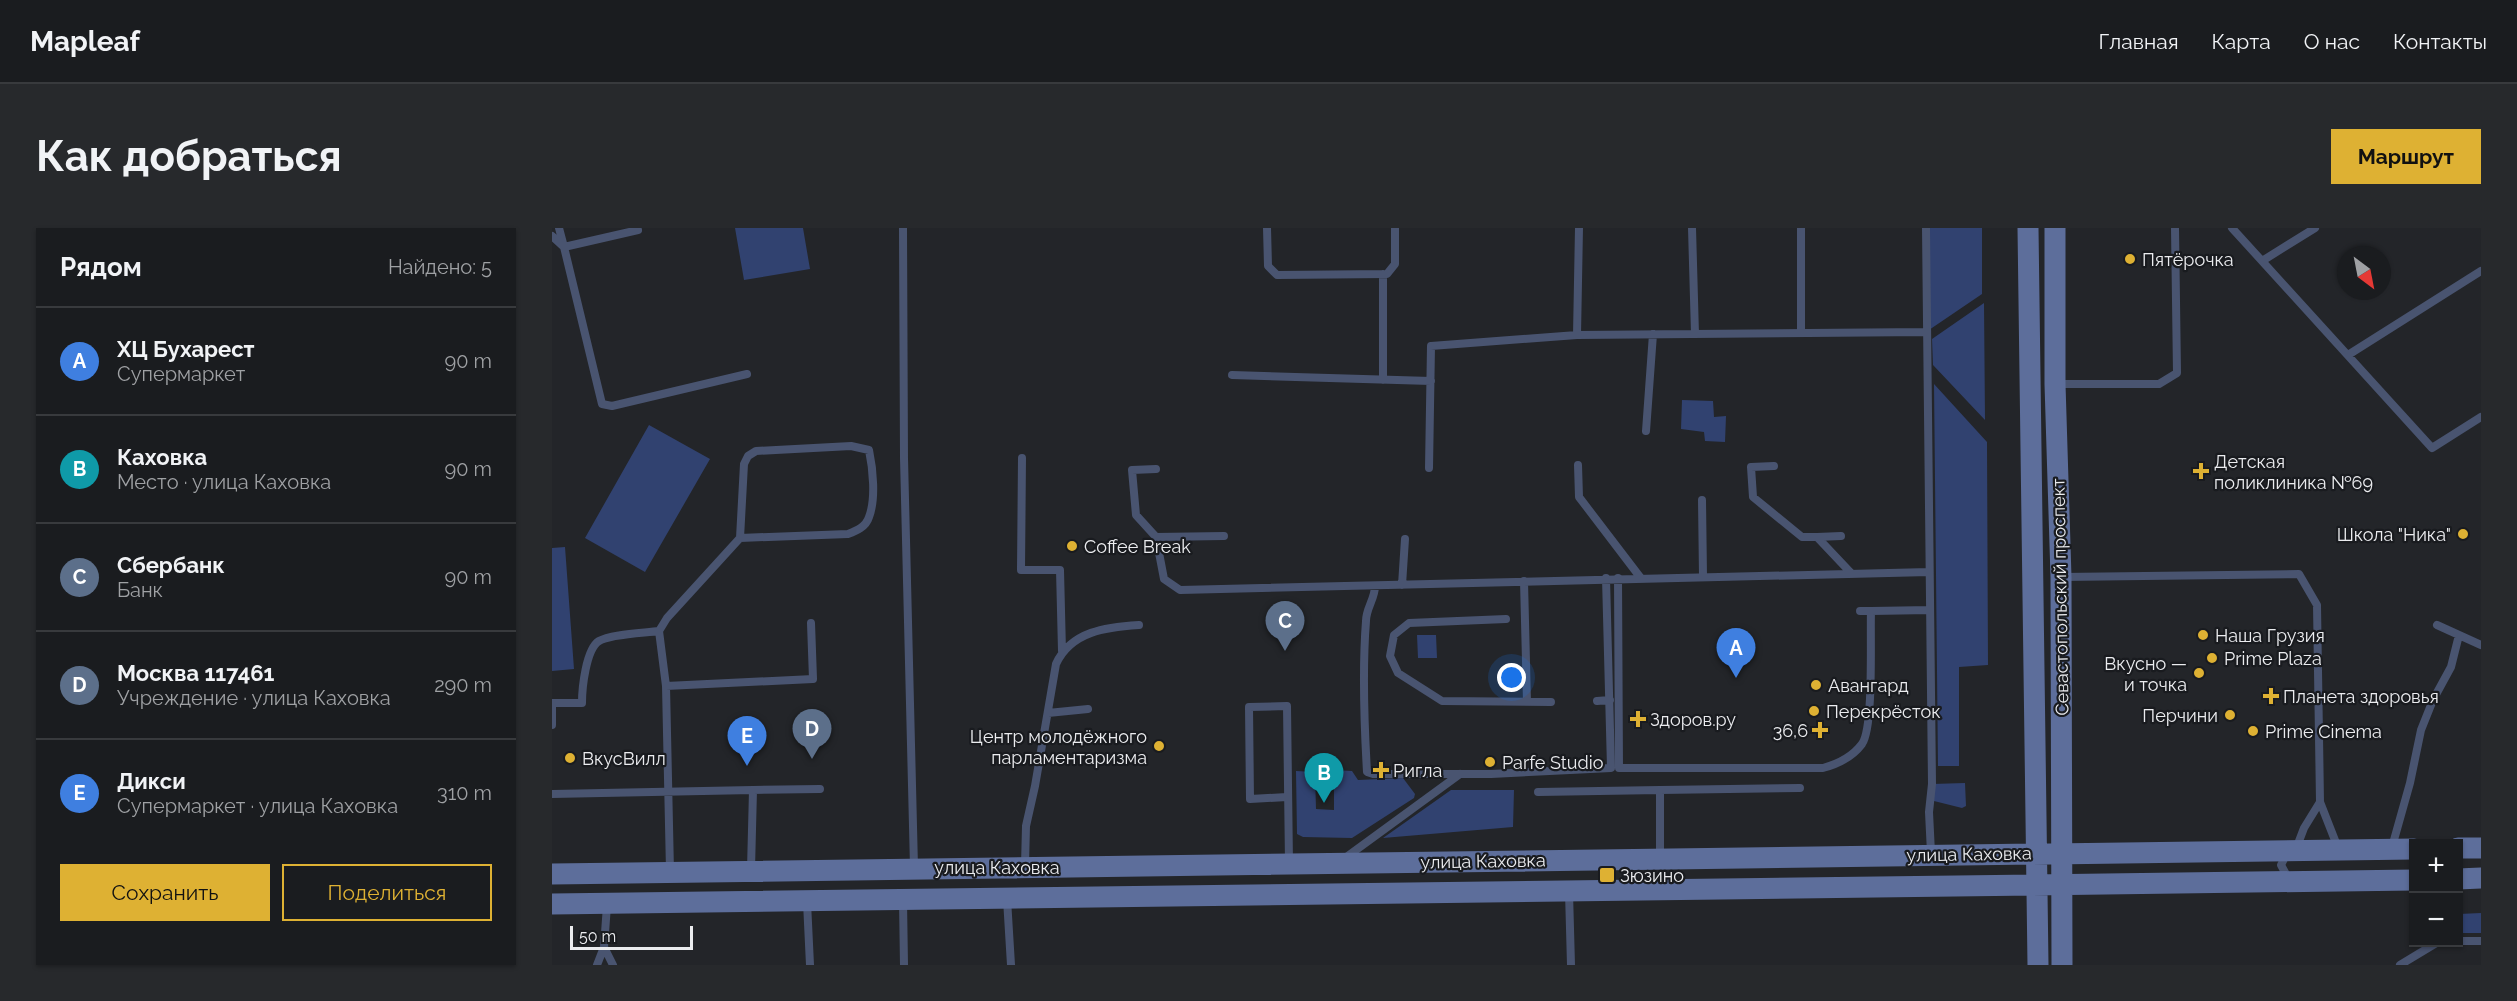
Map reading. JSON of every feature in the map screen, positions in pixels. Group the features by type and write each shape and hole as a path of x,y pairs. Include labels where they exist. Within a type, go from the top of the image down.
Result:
{"main road":[{"name":"Севастопольский проспект","path":"2028,228 2038,965"},
{"name":"Севастопольский проспект","path":"2055,228 2055,384 2061,577 2062,965"},
{"path":"2463,848 2481,848"},
{"name":"улица Каховка","path":"552,874 914,867 2409,849"},
{"path":"2463,879 2481,878"},
{"name":"улица Каховка","path":"552,904 2409,880"}],"lane":[{"path":"560,228 602,404 612,406 747,374"},
{"path":"903,228 904,458 914,867"},
{"path":"1267,228 1268,267 1277,275 1383,274 1392,271 1395,264 1395,228"},
{"path":"1577,335 1579,228"},
{"path":"1692,228 1695,334"},
{"path":"1801,228 1801,333"},
{"path":"1926,228 1932,787 1929,812 1932,854"},
{"path":"2055,384 2159,384 2177,373 2175,228"},
{"path":"2232,228 2432,448 2481,417"},
{"path":"2262,261 2315,228"},
{"path":"564,247 638,230"},
{"path":"552,236 564,247"},
{"path":"2348,355 2481,271"},
{"path":"1383,274 1383,380"},
{"path":"1429,468 1431,346 1577,335 1926,332"},
{"path":"1646,431 1653,334"},
{"path":"1232,375 1431,381"},
{"path":"670,872 666,686 659,631 667,618 740,538 744,464 748,456 756,451 851,446 869,450 872,494 869,518 861,529 848,534 740,538"},
{"path":"1022,458 1021,570 1060,570 1062,651 1056,664 1026,826 1025,867"},
{"path":"1578,465 1579,497 1640,578"},
{"path":"1774,466 1750,466 1753,497 1803,537 1841,536"},
{"path":"1156,469 1132,470 1136,514 1156,537 1164,579 1180,590 1929,572"},
{"path":"1702,500 1703,576"},
{"path":"1156,537 1224,536"},
{"path":"1817,537 1851,573"},
{"path":"1402,585 1405,539"},
{"path":"2061,577 2299,574 2317,605 2320,802 2339,850"},
{"path":"1376,586 1375,596 1366,615 1362,675 1367,772 1373,774 1460,774 1611,768 1606,578"},
{"path":"1618,578 1619,768 1823,768 1843,761 1863,742 1867,723 1871,611"},
{"path":"1524,581 1527,702"},
{"path":"1860,611 1930,610"},
{"path":"1506,619 1409,623 1394,635 1390,656 1398,673 1442,701 1551,702"},
{"path":"666,686 813,680 811,623"},
{"path":"1062,651 1082,637 1103,627 1139,625"},
{"path":"2437,625 2481,645"},
{"path":"552,725 552,703 582,703 582,687 592,647 601,639 659,631"},
{"path":"2391,849 2410,783 2421,730 2433,700 2451,667 2459,635"},
{"path":"1597,701 1610,700"},
{"path":"1287,797 1250,799 1249,706 1287,706 1289,864"},
{"path":"1048,713 1088,709"},
{"path":"1337,863 1460,774"},
{"path":"1538,792 1800,788"},
{"path":"552,794 668,790 820,789"},
{"path":"752,870 753,790"},
{"path":"1659,790 1660,859"},
{"path":"2294,881 2285,876 2281,865 2286,856 2295,850 2304,828 2320,802"},
{"path":"1569,891 1571,965"},
{"path":"902,898 904,965"},
{"path":"1007,898 1011,965"},
{"path":"807,900 810,965"},
{"path":"597,965 604,947 607,903"},
{"path":"2463,941 2481,941"},
{"path":"604,947 614,965"},
{"path":"2400,965 2430,947"}],"shaded area":[{"path":"735,228 803,228 810,269 744,280"},
{"path":"1926,228 1982,228 1982,294 1926,332"},
{"path":"1984,303 1985,420 1933,365 1932,339"},
{"path":"1934,384 1987,442 1988,665 1959,667 1959,766 1938,766"},
{"path":"1682,400 1713,401 1714,417 1726,416 1725,442 1705,441 1704,432 1681,429"},
{"path":"649,425 710,459 645,572 585,538"},
{"path":"565,547 574,669 552,671 552,548"},
{"path":"1417,635 1436,635 1437,658 1418,658"},
{"path":"1334,770 1352,771 1358,780 1403,778 1415,794 1414,798 1352,838 1303,837 1297,834 1296,771 1315,772 1316,809 1334,810"},
{"path":"1965,783 1966,806 1962,808 1930,800 1932,784"},
{"path":"1451,790 1514,790 1513,827 1383,838"},
{"path":"2481,913 2481,933 2463,933 2463,914"}],"place":[{"name":"Пятёрочка","path":"2130,259"},
{"name":"Детская поликлиника №69","path":"2201,471"},
{"name":"Школа \"Ника\"","path":"2463,534"},
{"name":"Coffee Break","path":"1072,546"},
{"name":"Наша Грузия","path":"2203,635"},
{"name":"Сбербанк","path":"1285,651"},
{"name":"Prime Plaza","path":"2212,658"},
{"name":"Вкусно — и точка","path":"2199,673"},
{"name":"ХЦ Бухарест","path":"1736,678"},
{"name":"Авангард","path":"1816,685"},
{"name":"Планета здоровья","path":"2271,696"},
{"name":"Перекрёсток","path":"1814,711"},
{"name":"Перчини","path":"2230,715"},
{"name":"Здоров.ру","path":"1638,719"},
{"name":"36,6","path":"1820,730"},
{"name":"Prime Cinema","path":"2253,731"},
{"name":"Центр молодёжного парламентаризма","path":"1159,746"},
{"name":"ВкусВилл","path":"570,758"},
{"name":"Москва 117461","path":"812,759"},
{"name":"Parfe Studio","path":"1490,762"},
{"name":"Дикси","path":"747,766"},
{"name":"Ригла","path":"1381,770"},
{"name":"Каховка","path":"1324,803"},
{"name":"Зюзино","path":"1607,875"}]}
